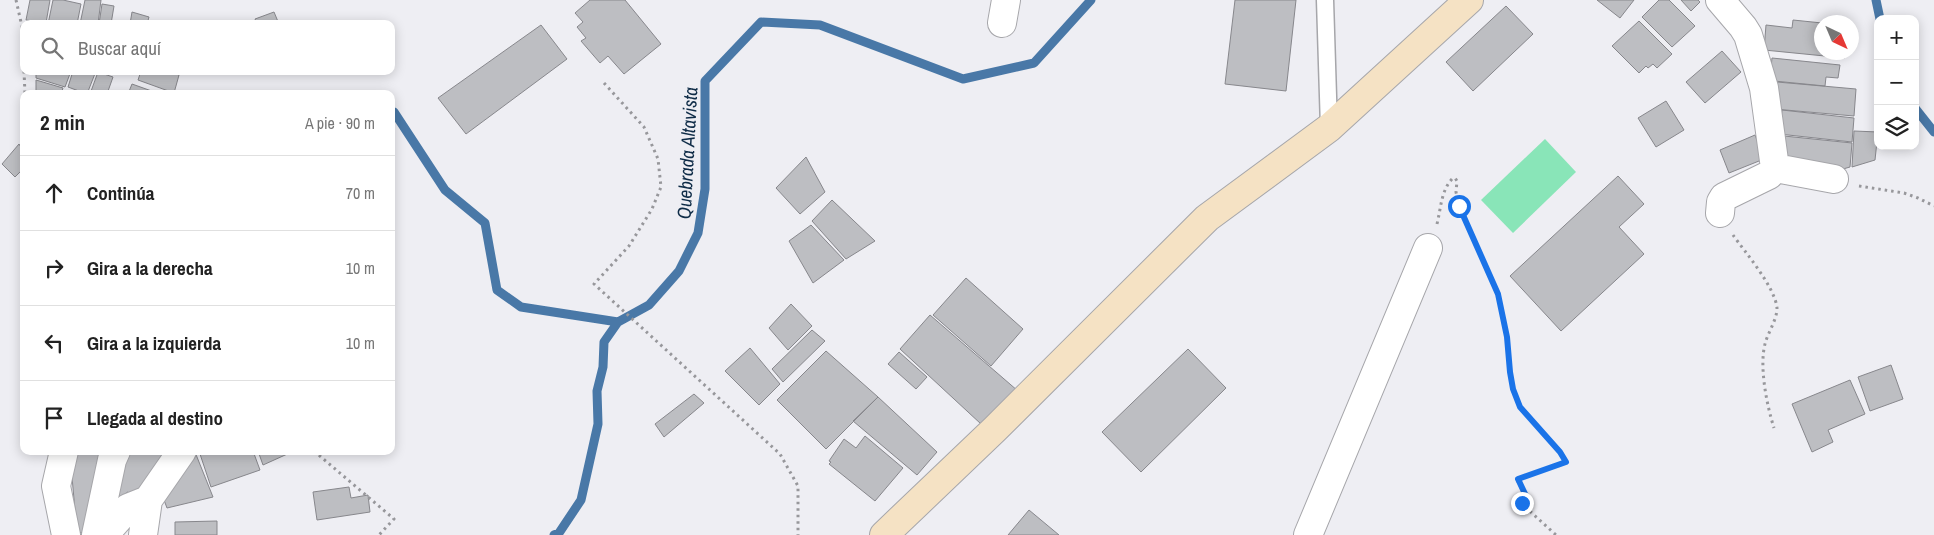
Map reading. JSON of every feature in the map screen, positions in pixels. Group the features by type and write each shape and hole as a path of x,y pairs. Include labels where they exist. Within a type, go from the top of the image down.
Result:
{"street":[{"path":"884,535 995,429 1207,218 1329,128 1469,0"},
{"path":"1720,0 1743,26 1748,35 1764,88 1775,168 1769,175 1724,197 1720,202 1720,213"},
{"path":"1775,168 1834,179"},
{"path":"1308,535 1428,248"},
{"path":"63,455 56,486 66,535"},
{"path":"96,535 114,455"},
{"path":"143,535 148,500 179,455"},
{"path":"104,535 128,508 148,500"}],"lane":[{"path":"1325,0 1329,128"}],"path":[{"path":"16,0 21,20"},
{"path":"24,75 26,90"},
{"path":"604,83 644,127 658,159 661,188 652,209 629,246 594,284 780,454 798,486 798,535"},
{"path":"1428,248 1438,221 1443,193 1447,184 1452,178 1455,178 1457,181 1456,192 1459,206 1498,294 1507,337 1513,389 1520,407 1565,458 1566,462 1564,464 1518,479 1526,496 1526,500 1522,504 1556,535"},
{"path":"1834,179 1865,187 1904,193 1934,206"},
{"path":"1720,213 1725,224 1763,277 1777,307 1776,318 1765,343 1763,355 1767,406 1774,428"},
{"path":"319,455 394,519 379,535"}],"green space":[{"path":"1545,139 1576,172 1513,233 1481,200"}],"building":[{"path":"30,0 50,0 47,20 26,20"},
{"path":"53,0 81,4 78,20 49,20"},
{"path":"85,0 101,0 98,20 81,20"},
{"path":"590,0 625,0 661,44 624,74 608,56 600,63 581,41 586,38 577,27 583,22 575,13"},
{"path":"1235,0 1296,0 1286,91 1225,84"},
{"path":"1597,0 1634,0 1620,18"},
{"path":"1659,0 1669,0 1695,26 1672,47 1642,17"},
{"path":"1681,0 1698,0 1700,2 1691,11"},
{"path":"102,4 114,6 112,20 100,20"},
{"path":"1506,6 1533,34 1473,91 1446,62"},
{"path":"132,12 149,17 148,20 131,20"},
{"path":"274,12 277,20 255,20"},
{"path":"1793,20 1814,22 1814,55 1764,50 1766,25 1792,28"},
{"path":"1639,21 1672,54 1657,68 1653,64 1648,68 1646,66 1639,73 1612,46"},
{"path":"541,25 567,59 466,134 438,98"},
{"path":"1722,51 1741,72 1705,103 1686,82"},
{"path":"1772,58 1840,65 1838,78 1826,77 1825,86 1774,81 1770,77"},
{"path":"36,75 70,75 65,87 36,78"},
{"path":"72,75 94,75 89,90 76,90 68,87"},
{"path":"97,75 113,77 108,90 91,90"},
{"path":"140,75 179,75 175,90 166,90 138,80"},
{"path":"36,80 63,88 62,90 36,90"},
{"path":"1777,82 1856,89 1854,116 1774,109"},
{"path":"132,84 149,90 130,90"},
{"path":"1666,101 1684,130 1656,147 1638,118"},
{"path":"1782,110 1854,118 1852,142 1779,134"},
{"path":"1854,131 1874,132 1875,160 1852,167"},
{"path":"1755,135 1764,159 1729,173 1720,150"},
{"path":"1784,136 1852,143 1850,167 1836,171 1780,164"},
{"path":"19,144 20,172 15,177 2,164"},
{"path":"806,157 825,192 800,214 776,188"},
{"path":"1618,176 1644,204 1619,227 1644,254 1561,331 1510,276"},
{"path":"832,200 875,241 846,259 812,221"},
{"path":"811,225 844,260 813,283 789,241"},
{"path":"966,278 1023,329 991,366 933,315"},
{"path":"791,304 812,326 788,350 769,328"},
{"path":"930,315 1018,391 981,424 900,349"},
{"path":"812,330 825,341 783,382 772,369"},
{"path":"750,348 780,384 759,405 725,371"},
{"path":"1188,349 1226,388 1141,472 1102,432"},
{"path":"826,351 878,397 826,449 777,400"},
{"path":"899,352 927,377 916,389 888,364"},
{"path":"1891,365 1903,399 1870,411 1858,377"},
{"path":"1850,380 1865,414 1828,430 1833,442 1812,452 1792,404"},
{"path":"694,394 704,403 664,437 655,424"},
{"path":"878,397 937,452 917,475 853,421"},
{"path":"865,436 903,468 875,501 829,464 831,462 829,461 844,439 856,448"},
{"path":"77,455 106,455 93,534 77,532 72,477"},
{"path":"124,455 172,455 144,499 127,492 120,509 106,503"},
{"path":"192,455 196,455 213,497 167,508 161,492"},
{"path":"200,455 254,455 260,470 211,487"},
{"path":"259,455 285,455 263,465"},
{"path":"349,487 351,498 368,495 370,512 317,520 313,492"},
{"path":"1029,510 1059,535 1008,535"},
{"path":"217,521 217,535 175,535 175,522"}],"waterway":[{"name":"Quebrada Altavista","path":"554,535 559,533 581,500 598,424 597,391 603,367 604,342 618,322 649,305 679,271 698,233 705,189 705,81 761,22 820,25 963,79 1034,63 1091,0"},
{"path":"1876,0 1879,15"},
{"path":"1919,113 1934,132"},
{"path":"395,114 445,190 485,223 497,290 521,307 618,322"}],"route":[{"path":"1459,206 1498,294 1507,337 1513,389 1520,407 1560,452 1566,462 1518,479 1526,496 1526,500 1522,503"}]}
